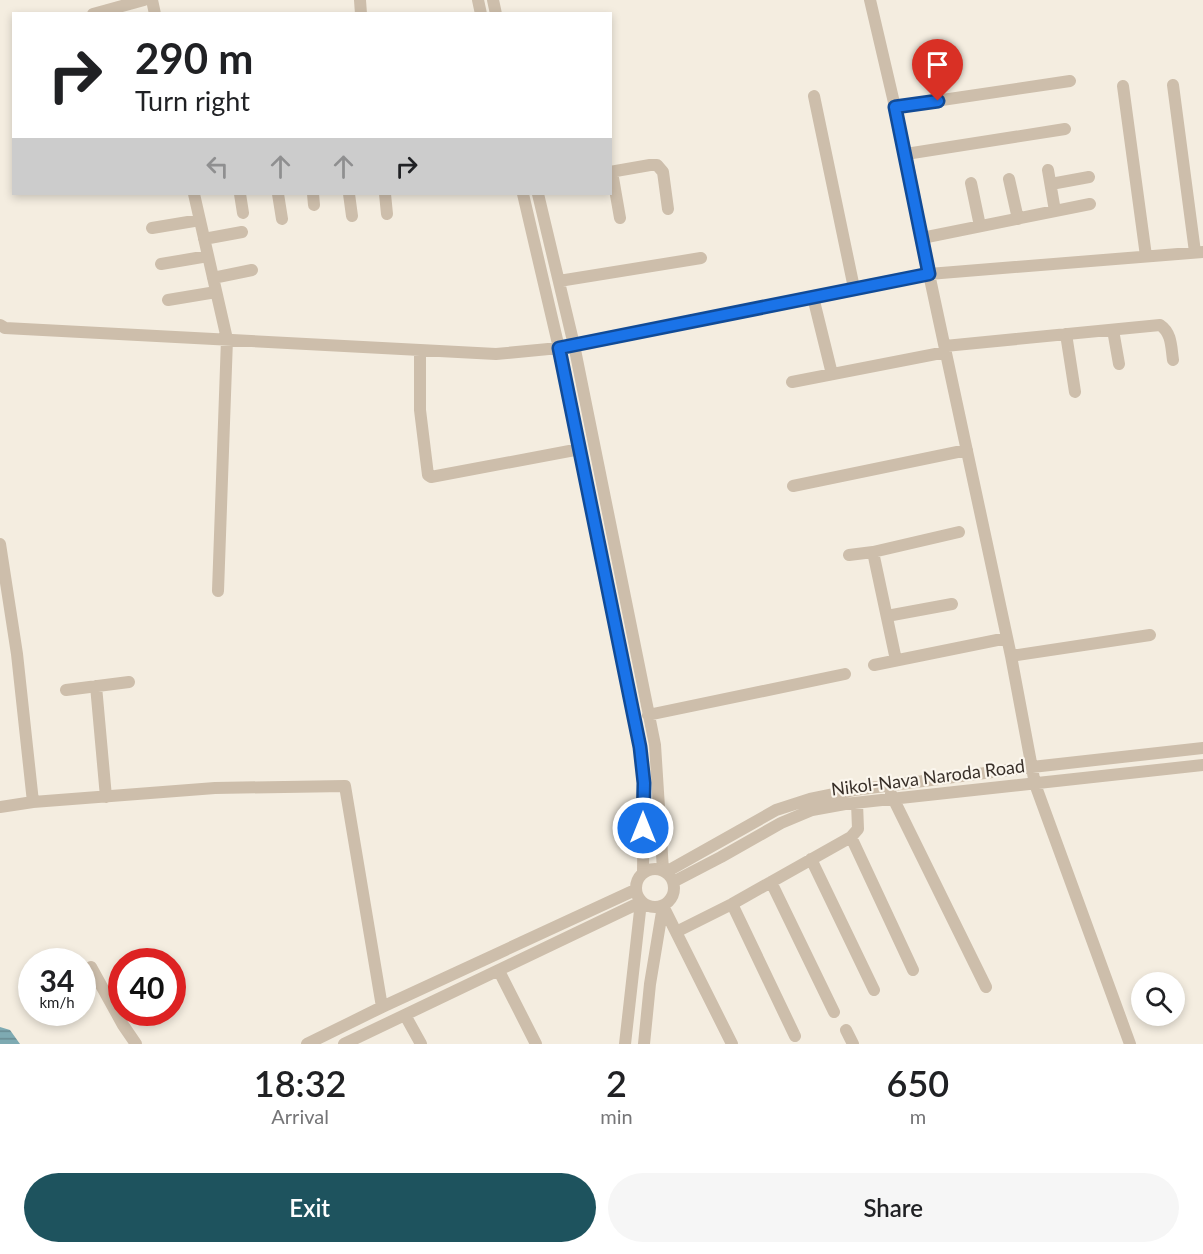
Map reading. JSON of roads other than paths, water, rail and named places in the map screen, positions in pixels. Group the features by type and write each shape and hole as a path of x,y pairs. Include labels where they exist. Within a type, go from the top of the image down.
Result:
{"street":[{"path":"100,12 144,0"},
{"path":"870,0 906,154 929,274 1011,656 1035,784 1130,1044"},
{"path":"895,107 1070,81"},
{"path":"0,325 6,328 496,354 559,348 929,274 1199,252 1173,85"},
{"path":"1123,86 1146,256"},
{"path":"814,96 854,288"},
{"path":"906,154 1065,129"},
{"path":"612,172 657,165 663,172 669,209"},
{"path":"1048,170 1055,211"},
{"path":"612,177 620,218"},
{"path":"1051,184 1089,177"},
{"path":"1009,179 1018,219"},
{"path":"970,183 980,226"},
{"path":"194,195 226,339 218,591"},
{"path":"240,195 243,213"},
{"path":"278,195 282,219"},
{"path":"349,195 352,216"},
{"path":"385,195 387,214"},
{"path":"523,195 559,348 640,747 644,783 643,872"},
{"path":"538,195 574,345 655,745 667,875"},
{"path":"922,238 1090,204"},
{"path":"152,228 200,220"},
{"path":"204,239 242,232"},
{"path":"160,264 208,256"},
{"path":"559,281 701,258"},
{"path":"213,278 252,270"},
{"path":"168,300 216,292"},
{"path":"813,297 832,374"},
{"path":"792,382 945,349 1160,325 1170,336 1173,360"},
{"path":"1113,330 1119,364"},
{"path":"1066,334 1075,392"},
{"path":"420,350 420,410 428,476 580,449"},
{"path":"793,486 967,450"},
{"path":"849,555 873,552 959,532"},
{"path":"0,544 17,654 33,802"},
{"path":"873,552 896,660"},
{"path":"887,616 952,604"},
{"path":"1011,656 1150,635"},
{"path":"874,665 1007,638"},
{"path":"648,715 845,674"},
{"path":"66,690 129,682"},
{"path":"96,686 106,797"},
{"path":"667,875 777,810 810,799 854,790 1203,748"},
{"name":"Nikol-Nava Naroda Road","path":"667,875 721,856 780,823 812,810 857,803 1203,765"},
{"path":"0,807 33,802 215,788 345,786 382,1007"},
{"path":"887,786 986,987"},
{"path":"676,932 732,904 850,837 858,829 857,803"},
{"path":"850,837 913,970"},
{"path":"811,859 874,990"},
{"path":"657,868 667,875 674,886 672,897 663,906 654,908 647,906 637,896 635,884 643,872 657,868"},
{"path":"771,882 834,1012"},
{"path":"307,1044 635,890"},
{"path":"344,1044 641,902"},
{"path":"625,1044 641,902"},
{"path":"732,904 795,1036"},
{"path":"663,906 732,1044"},
{"path":"644,1044 650,984 663,906"},
{"path":"499,971 536,1044"},
{"path":"96,976 136,1044"},
{"path":"405,1015 421,1044"},
{"path":"846,1030 853,1044"}],"water":[{"path":"0,1027 10,1030 20,1044 0,1044"}]}
